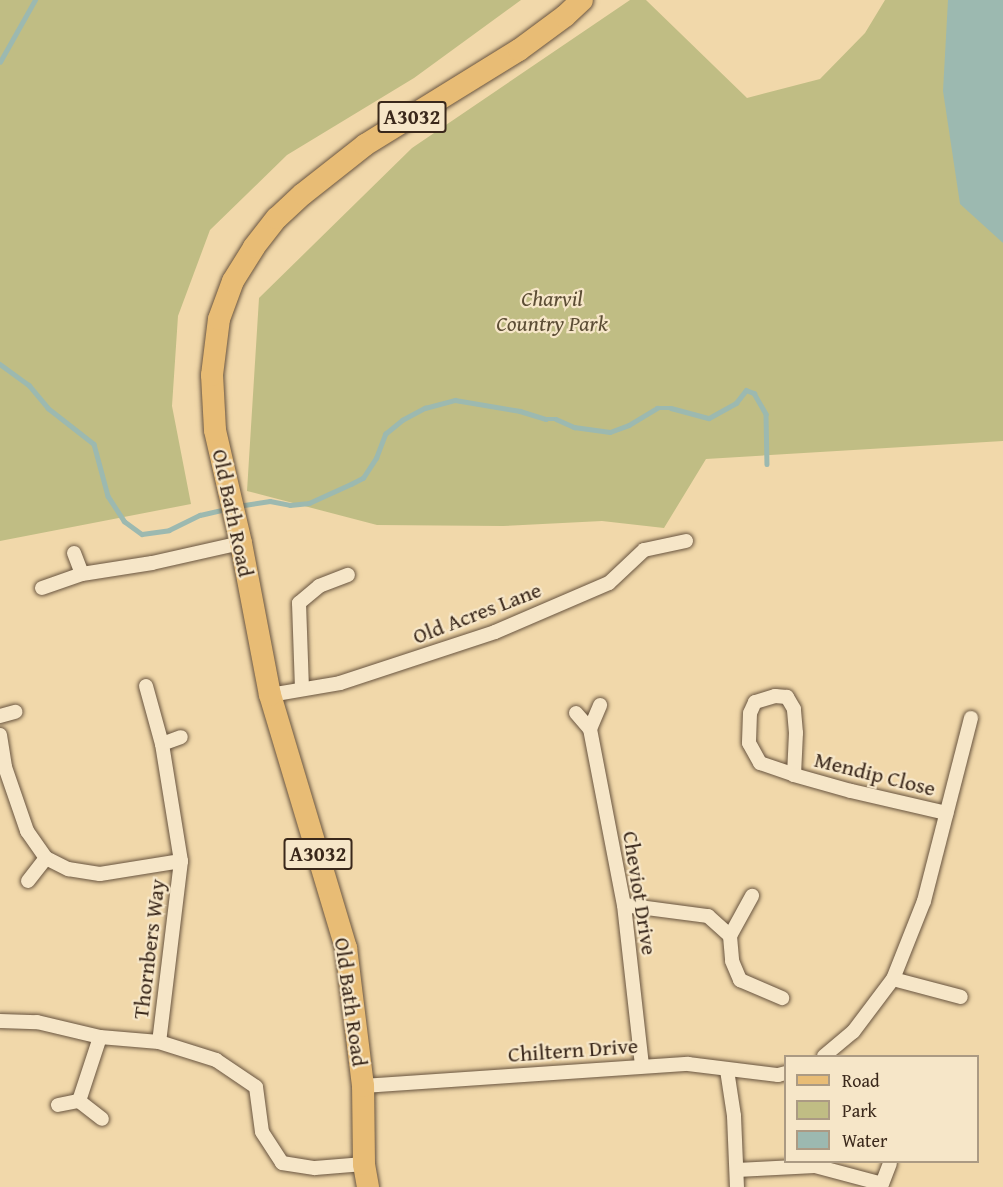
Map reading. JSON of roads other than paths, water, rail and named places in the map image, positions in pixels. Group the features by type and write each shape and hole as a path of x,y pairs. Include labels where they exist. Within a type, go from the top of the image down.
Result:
{"main road":[{"name":"Old Bath Road","path":"368,1187 364,1164 363,1086 346,948 270,695 239,534 215,430 212,375 219,319 233,281 254,247 303,194 364,145 519,50 565,16 582,0"}],"street":[{"path":"42,588 82,574 152,563 239,534"},
{"name":"Old Acres Lane","path":"270,695 340,683 495,632 609,582 644,550 686,542"},
{"path":"74,554 82,574"},
{"path":"302,689 299,603 319,586 348,575"},
{"name":"Thornbers Way","path":"146,686 162,744 181,861 159,1042"},
{"name":"Mendip Close","path":"794,775 794,710 787,697 755,702 750,713 749,743 760,763 794,775 946,813"},
{"path":"576,713 590,729 600,705"},
{"path":"0,716 15,712"},
{"path":"825,1055 853,1032 893,979 924,901 971,718"},
{"name":"Cheviot Drive","path":"590,729 624,904 642,1065"},
{"path":"0,735 5,766 27,831 46,858 28,881"},
{"path":"162,744 181,737"},
{"name":"Thornbers Way","path":"46,858 68,869 100,874 181,861"},
{"path":"752,896 730,936 732,961 740,980 782,998"},
{"path":"624,904 708,916 730,936"},
{"path":"893,979 961,997"},
{"path":"0,1021 37,1022 100,1037 159,1042 216,1060 256,1087 262,1132 282,1162 315,1168 364,1164"},
{"path":"79,1101 100,1037"},
{"name":"Chiltern Drive","path":"363,1086 642,1065 688,1064 777,1075 784,1073"},
{"path":"727,1070 734,1116 737,1187"},
{"path":"58,1105 79,1101 102,1119"},
{"path":"737,1170 815,1166 889,1185 890,1163"}],"water":[{"path":"948,0 1003,0 1003,243 960,204 943,91"}],"waterway":[{"path":"0,62 35,0"},
{"path":"0,364 29,385 48,408 94,444 108,496 124,521 142,534 169,530 200,515 227,509"},
{"path":"238,506 270,501 290,505 309,503 351,484 363,478 376,458 385,434 402,420 425,408 455,400 520,411 546,419 556,419 574,427 610,432 629,425 657,408 671,408 709,418 736,403 746,390 754,393 766,414 767,464"}],"park label":[{"name":"Charvil Country Park","path":"552,310"}]}
